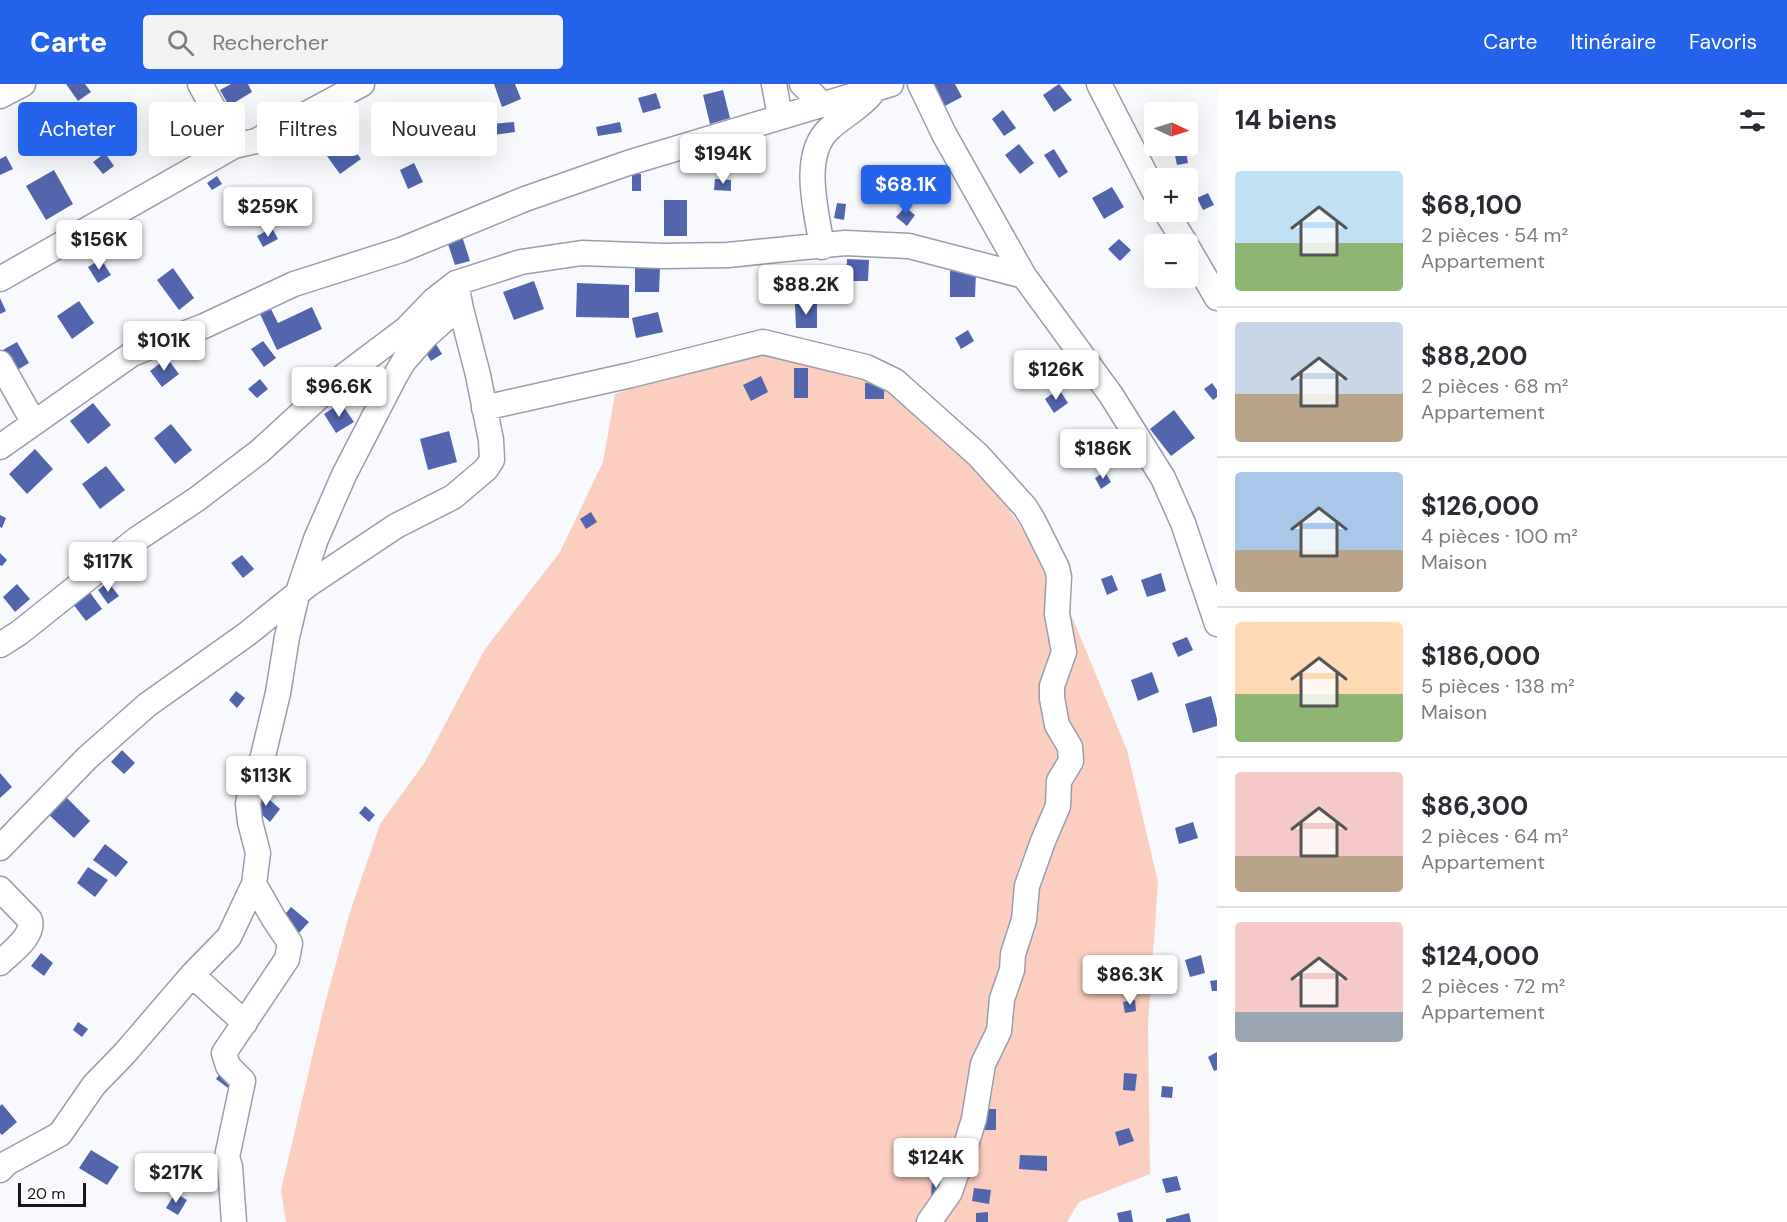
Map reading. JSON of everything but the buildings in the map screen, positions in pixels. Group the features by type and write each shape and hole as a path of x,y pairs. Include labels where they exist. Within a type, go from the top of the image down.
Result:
{"street":[{"path":"0,96 23,84"},
{"path":"200,84 210,102"},
{"path":"245,144 256,141 362,84"},
{"path":"774,84 780,116"},
{"path":"802,84 823,105"},
{"path":"920,84 944,134 1024,276 1111,395 1163,478 1184,523 1217,624"},
{"path":"1099,84 1144,172"},
{"path":"0,447 132,354 204,326 294,284 401,250 525,199 628,163 884,87"},
{"path":"822,247 812,179 818,144 829,129 884,87"},
{"path":"0,279 216,156"},
{"path":"0,645 19,633 137,539 197,499 260,451 333,384 406,329 433,301 456,283 521,262 582,253 697,256 854,243 909,246 1024,276"},
{"path":"1198,265 1217,298"},
{"path":"0,848 87,758 147,705 247,634 309,584 396,526 453,497 481,474 492,460 491,440 456,283"},
{"path":"2,1160 60,1134 88,1091 125,1053 192,975 229,938 254,884 258,853 250,822 248,804 250,792 263,756 297,595 316,540 344,475 404,361 425,337 461,309"},
{"path":"484,408 763,342 866,367 895,381 978,454 1025,507 1033,520 1057,568 1059,578 1057,614 1064,652 1052,686 1052,698 1057,725 1070,747 1071,761 1059,781 1059,806 1043,841 1027,886 1024,920 1013,954 1012,970 1002,999 999,1031 983,1064 970,1131 950,1192 929,1222"},
{"path":"0,363 34,423"},
{"path":"234,1222 227,1157 243,1082 228,1066 224,1053 287,959 290,943 254,884"},
{"path":"0,889 30,920 31,926 29,933 0,963"},
{"path":"192,975 245,1023"}],"shaded area":[{"path":"776,348 918,395 967,447 1058,583 1127,750 1158,882 1148,1024 1150,1174 1079,1202 1067,1222 286,1222 281,1190 322,1015 349,915 380,824 425,762 485,649 560,552 603,462 615,394 657,380"}]}
